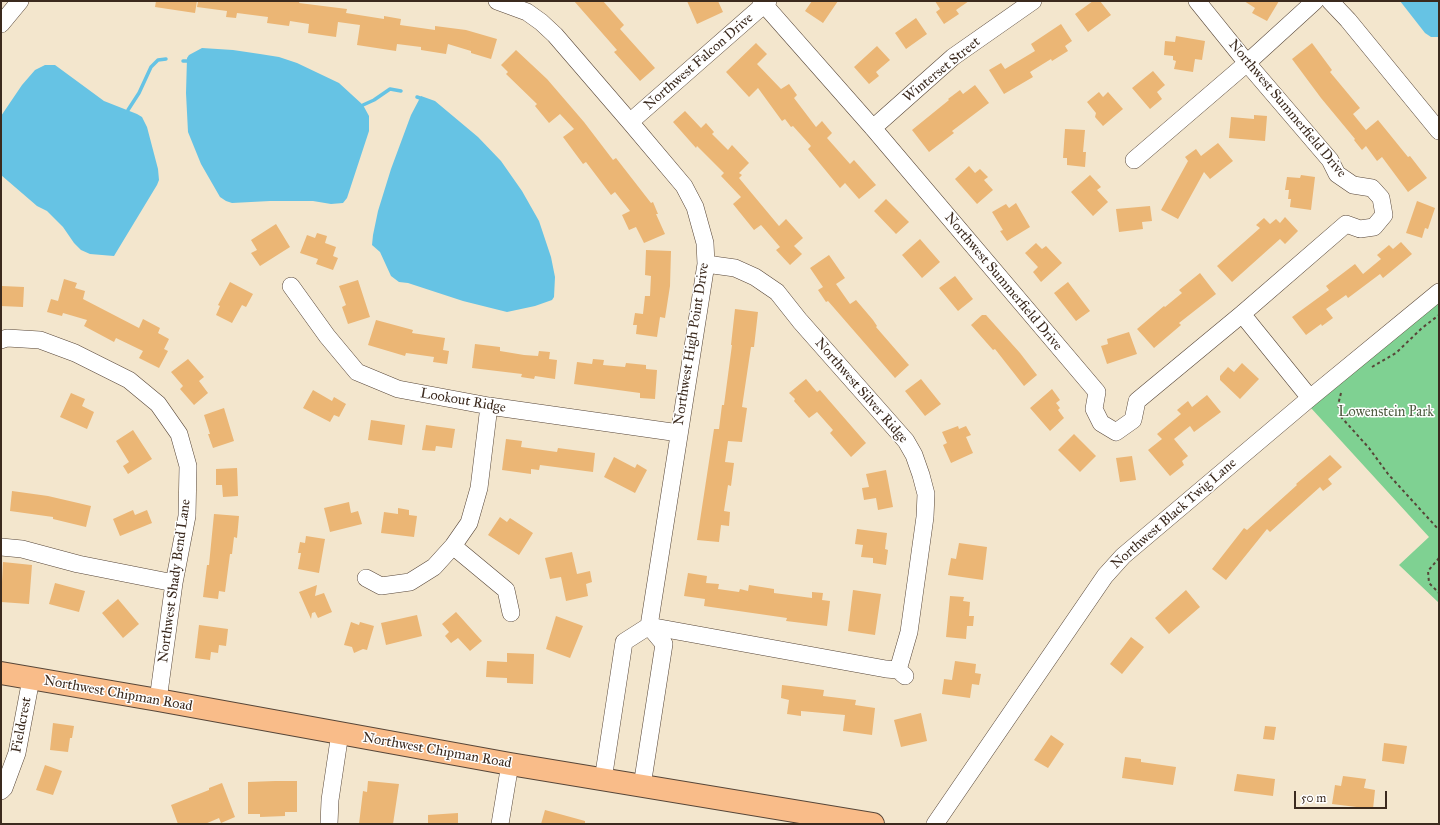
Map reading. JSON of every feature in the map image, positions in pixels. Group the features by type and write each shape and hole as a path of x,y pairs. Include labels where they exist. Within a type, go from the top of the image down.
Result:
{"main road":[{"name":"Northwest Chipman Road","path":"1,673 510,764 873,824"}],"street":[{"path":"1,24 20,1"},
{"name":"Northwest High Point Drive","path":"497,1 527,12 541,22 555,35 630,122 684,186 695,207 705,243 706,264 649,626"},
{"name":"Winterset Street","path":"873,128 953,57 1033,1"},
{"name":"Northwest Summerfield Drive","path":"764,2 1097,392 1094,409 1101,423 1116,432 1133,420 1137,401 1242,314 1346,224 1360,229 1374,227 1384,215 1381,198 1372,188 1353,185 1337,174 1330,160 1247,63 1197,1"},
{"path":"1134,160 1247,63 1315,1"},
{"path":"1330,1 1348,20 1439,131"},
{"name":"Northwest Falcon Drive","path":"630,122 764,2"},
{"name":"Northwest Silver Ridge","path":"649,626 901,673 909,632 925,517 926,494 914,455 906,441 800,321 777,292 755,277 735,268 706,264"},
{"name":"Lookout Ridge","path":"291,286 327,336 357,372 398,389 489,406 679,433"},
{"name":"Northwest Black Twig Lane","path":"935,824 1105,576 1123,556 1310,398 1439,292"},
{"path":"1242,314 1310,398"},
{"name":"Northwest Shady Bend Lane","path":"1,340 7,338 40,340 75,352 128,380 158,404 180,434 188,466 187,516 174,583 158,700"},
{"path":"366,578 381,586 410,582 434,568 453,546 469,523 479,488 489,406"},
{"path":"453,546 506,590 511,613"},
{"path":"1,547 22,549 78,564 174,583"},
{"path":"603,780 624,642 649,626 664,644 642,786"},
{"name":"Fieldcrest","path":"1,791 4,788 17,753 31,679"},
{"path":"328,824 340,733"},
{"path":"500,824 510,764"}],"path":[{"path":"1367,370 1396,353 1422,328 1439,315"},
{"path":"1341,393 1338,405 1342,418 1369,448 1388,474 1439,530"},
{"path":"1439,558 1428,571 1429,583 1439,594"}],"green space":[{"name":"Lowenstein Park","path":"1439,302 1439,603 1399,565 1429,537 1311,408"}],"water":[{"path":"1400,1 1439,1 1439,37 1431,37 1425,33"},
{"path":"202,48 233,50 279,57 297,63 339,83 363,105 369,116 369,131 347,198 343,203 331,204 313,201 270,201 232,203 220,197 201,164 188,132 186,93 187,58 189,55"},
{"path":"45,65 55,65 104,101 142,117 147,127 158,169 159,180 114,256 90,254 81,250 63,227 47,211 37,206 1,175 1,116 22,85 35,70"},
{"path":"421,96 435,101 478,137 501,161 522,191 539,221 551,257 555,277 554,297 552,300 535,306 507,312 463,301 408,283 399,282 391,276 380,252 372,245 373,235 378,211 391,169 411,115"}],"building":[{"path":"156,1 197,1 195,13 155,7"},
{"path":"198,1 300,1 299,3 347,9 346,13 384,19 384,16 401,19 400,25 435,30 435,26 466,30 497,39 491,59 448,44 446,54 421,50 421,47 397,44 396,51 357,45 360,25 338,22 336,37 308,33 309,24 290,21 289,26 267,23 268,17 237,13 236,18 226,17 227,11 197,7"},
{"path":"574,1 603,1 624,25 620,29 655,68 640,81 614,52 617,50"},
{"path":"687,1 718,1 723,12 697,24"},
{"path":"812,1 838,1 823,23 805,11"},
{"path":"935,1 969,1 956,10 959,14 944,24 936,12 940,9"},
{"path":"1093,1 1100,1 1111,15 1088,32 1075,14"},
{"path":"1244,1 1279,1 1267,21 1252,13 1255,8"},
{"path":"916,18 927,34 906,49 895,33"},
{"path":"1061,24 1072,41 1065,46 1068,51 1052,61 1051,59 1030,72 1033,77 1004,94 989,70 1001,63 1005,69 1035,51 1031,44"},
{"path":"1176,36 1205,41 1202,60 1195,59 1193,72 1174,69 1176,61 1173,60 1173,56 1164,55 1165,41 1175,42"},
{"path":"756,43 767,54 757,64 781,89 789,84 797,95 794,98 816,127 822,121 832,133 827,138 850,164 854,160 876,185 859,199 845,183 840,188 808,149 811,146 793,126 791,127 785,119 782,121 758,88 749,97 726,72"},
{"path":"1312,43 1332,70 1330,72 1360,108 1353,114 1366,130 1378,120 1408,157 1410,156 1427,178 1408,192 1382,157 1377,161 1366,146 1362,150 1292,59"},
{"path":"877,46 890,60 876,72 879,76 869,84 854,67"},
{"path":"516,50 547,79 584,122 613,160 616,158 651,203 653,202 658,214 656,214 665,234 644,243 636,227 629,230 622,215 630,211 615,192 611,195 586,162 583,164 563,137 574,129 560,114 549,123 535,106 537,104 506,74 508,72 501,65"},
{"path":"1153,71 1165,85 1157,92 1162,99 1150,109 1132,88"},
{"path":"975,85 989,103 952,131 954,133 929,152 912,130 960,90 963,94"},
{"path":"1099,92 1103,97 1108,92 1123,109 1103,126 1095,117 1096,113 1087,102"},
{"path":"685,111 701,128 706,123 714,132 712,134 728,150 732,145 749,163 739,173 742,175 739,178 779,226 786,219 803,238 794,246 802,254 790,265 776,250 780,247 761,225 754,230 733,204 741,197 721,176 724,173 697,146 696,148 673,122"},
{"path":"1254,115 1267,116 1265,141 1229,138 1231,117 1254,119"},
{"path":"1065,129 1085,130 1083,152 1086,152 1085,167 1067,165 1067,158 1063,158"},
{"path":"1218,143 1233,161 1210,179 1204,172 1178,219 1161,210 1188,161 1185,157 1196,149 1201,156"},
{"path":"969,166 975,173 980,169 988,177 984,180 993,190 977,204 955,179"},
{"path":"1090,175 1101,187 1097,190 1108,202 1093,216 1071,192"},
{"path":"1301,175 1315,177 1311,210 1290,207 1291,199 1288,199 1289,190 1285,190 1287,177 1300,178"},
{"path":"886,199 909,222 896,234 874,211"},
{"path":"1417,201 1435,208 1428,229 1425,228 1422,238 1406,233"},
{"path":"1016,203 1030,227 1007,241 1000,231 1003,230 992,212 1006,204 1009,208"},
{"path":"1150,206 1152,221 1142,222 1143,229 1119,232 1116,209"},
{"path":"1285,217 1298,231 1285,244 1280,239 1232,282 1217,266 1260,228 1256,225 1264,218 1270,224 1276,219 1280,223"},
{"path":"276,224 290,247 260,266 251,253 257,250 251,240"},
{"path":"317,233 327,236 325,243 336,247 333,256 338,258 333,270 316,264 318,259 300,253 307,235 315,238"},
{"path":"920,239 940,262 922,278 902,255"},
{"path":"1401,242 1412,254 1383,278 1380,274 1348,298 1346,295 1326,309 1333,318 1322,326 1321,324 1306,335 1292,317 1329,290 1326,286 1355,264 1363,274 1381,259 1377,255 1389,245 1393,249"},
{"path":"1036,243 1042,249 1046,246 1062,263 1041,282 1033,272 1038,267 1025,253"},
{"path":"646,250 671,251 670,286 665,318 660,317 657,337 636,334 637,325 633,325 635,313 643,314 645,296 650,296 651,276 645,275"},
{"path":"829,255 845,278 836,284 850,304 856,300 873,320 877,326 876,327 909,365 895,378 828,301 826,302 818,290 823,287 810,268"},
{"path":"1200,273 1216,294 1179,323 1181,325 1154,348 1137,329 1182,293 1179,290"},
{"path":"955,276 973,299 958,311 939,288"},
{"path":"64,279 77,283 75,288 85,291 83,299 139,328 143,319 160,328 158,333 169,339 164,349 168,351 159,368 139,358 143,351 116,338 114,342 84,326 87,320 63,313 62,316 47,312 51,299 58,301"},
{"path":"358,280 370,317 348,324 342,307 346,305 339,286"},
{"path":"230,282 253,294 246,307 242,305 232,323 216,315 220,306 218,305"},
{"path":"1068,282 1090,311 1076,321 1054,293"},
{"path":"2,286 24,287 23,307 1,306"},
{"path":"735,309 758,312 754,347 751,347 742,407 747,408 742,442 728,441 725,462 734,463 731,486 728,485 724,511 730,512 729,526 721,525 719,542 697,540 714,429 719,429 722,405 724,405"},
{"path":"982,315 986,315 1020,353 1037,375 1024,386 995,349 993,350 971,325"},
{"path":"376,320 413,330 412,333 445,338 443,350 449,351 447,364 433,362 434,357 406,353 405,356 368,345"},
{"path":"1129,332 1137,354 1107,364 1101,346 1108,344 1107,339"},
{"path":"475,344 500,347 500,351 524,355 538,356 539,351 550,352 549,359 557,360 555,379 535,376 534,379 521,377 522,374 472,368"},
{"path":"188,359 204,377 199,381 208,393 194,405 180,389 183,386 171,372"},
{"path":"593,359 604,360 603,365 625,367 626,363 646,365 646,369 657,370 655,399 640,398 640,393 574,384 577,362 592,364"},
{"path":"1242,363 1259,379 1240,399 1220,380 1220,376 1228,367 1234,372"},
{"path":"806,379 817,392 820,390 866,443 851,457 830,433 833,430 817,412 809,418 789,393"},
{"path":"921,379 941,404 925,416 905,391"},
{"path":"1052,389 1060,400 1056,403 1060,408 1058,410 1064,418 1050,431 1030,408"},
{"path":"313,390 332,401 334,397 346,404 339,417 334,415 330,422 303,408"},
{"path":"71,393 85,399 82,406 94,412 87,429 60,417"},
{"path":"1207,395 1221,412 1194,432 1190,426 1174,439 1188,456 1182,461 1184,465 1170,476 1148,450 1162,439 1157,434 1181,414 1177,410 1188,401 1192,407"},
{"path":"224,408 234,441 213,448 204,415"},
{"path":"371,420 405,425 402,445 368,440"},
{"path":"426,425 455,429 452,448 436,446 435,451 422,450"},
{"path":"958,426 959,429 966,426 971,435 966,437 973,453 951,463 943,445 947,443 942,432"},
{"path":"133,430 152,459 128,474 123,466 129,462 116,441"},
{"path":"1074,434 1096,456 1080,472 1058,450"},
{"path":"506,439 522,441 521,447 557,452 558,448 595,453 593,472 540,465 539,470 531,469 531,474 502,470"},
{"path":"1330,455 1342,467 1328,479 1332,484 1323,491 1320,487 1270,532 1267,529 1226,580 1212,569 1244,528 1247,530 1297,485 1296,484"},
{"path":"1132,456 1136,480 1120,482 1116,458"},
{"path":"614,457 635,468 637,464 647,470 635,493 604,477"},
{"path":"237,468 238,496 223,497 222,485 216,485 216,469"},
{"path":"886,470 893,507 878,510 876,498 864,500 862,488 869,487 866,474"},
{"path":"12,491 48,496 91,506 86,527 53,519 53,517 10,511"},
{"path":"349,502 351,513 358,511 362,524 330,532 324,508"},
{"path":"398,508 409,510 409,515 417,516 414,537 381,533 384,512 398,514"},
{"path":"133,510 135,515 147,510 152,523 120,536 113,519"},
{"path":"214,514 239,516 237,538 234,537 232,554 230,554 225,592 219,591 218,599 203,597 207,565 209,565"},
{"path":"500,517 507,522 510,518 533,533 519,555 488,535"},
{"path":"857,529 887,533 885,549 888,550 886,565 873,563 873,558 861,557 863,545 855,544"},
{"path":"306,536 325,539 319,573 298,569 301,553 298,553 300,542 305,543"},
{"path":"959,543 987,547 983,580 948,575 951,558 956,559"},
{"path":"572,552 577,574 590,571 592,582 586,584 588,596 566,601 561,577 550,579 545,558"},
{"path":"3,562 32,565 29,604 1,602"},
{"path":"688,573 707,576 706,583 719,584 718,589 739,592 740,589 748,591 749,585 774,589 774,593 812,598 812,592 823,593 822,600 830,601 827,626 786,621 787,618 704,606 705,599 684,596"},
{"path":"55,583 85,591 79,612 49,604"},
{"path":"317,585 315,596 324,593 332,612 318,618 315,612 312,613 311,619 299,592"},
{"path":"853,590 881,594 875,635 848,631"},
{"path":"1186,590 1200,607 1169,634 1155,618"},
{"path":"950,596 964,597 963,601 970,602 969,616 974,616 973,626 967,626 966,639 946,637"},
{"path":"118,599 139,624 123,638 102,613"},
{"path":"456,612 482,641 470,651 458,638 451,643 445,636 449,632 442,624"},
{"path":"417,615 422,636 386,645 381,623"},
{"path":"556,616 583,626 570,658 546,649"},
{"path":"351,622 359,625 360,622 374,626 367,650 363,649 354,653 352,647 344,645"},
{"path":"199,625 228,629 226,646 219,645 218,653 211,652 210,660 195,658"},
{"path":"1131,637 1144,647 1122,674 1110,664"},
{"path":"507,653 534,654 533,684 507,683 507,678 486,677 487,661 507,662"},
{"path":"955,661 976,664 975,673 981,674 979,685 972,684 970,698 942,694 944,679 952,680"},
{"path":"782,685 824,690 823,696 856,700 855,705 875,708 872,735 843,731 845,715 801,711 801,716 787,714 789,700 781,698"},
{"path":"921,713 927,741 901,747 894,720"},
{"path":"53,723 74,726 68,752 50,750"},
{"path":"1265,726 1276,727 1274,740 1263,739"},
{"path":"1051,735 1064,744 1048,768 1034,760"},
{"path":"1384,743 1407,746 1404,764 1382,761"},
{"path":"1125,757 1141,759 1141,762 1176,767 1173,785 1122,778"},
{"path":"45,765 62,771 53,795 36,790"},
{"path":"1237,774 1275,779 1273,796 1234,791"},
{"path":"1343,776 1366,779 1364,788 1375,790 1373,809 1332,804 1335,785 1341,786"},
{"path":"297,781 297,812 285,812 285,816 260,817 260,814 248,814 248,782"},
{"path":"368,781 399,784 393,824 359,824 363,791 367,792"},
{"path":"222,783 235,817 221,823 219,818 205,824 178,824 171,805 209,790 209,788"},
{"path":"545,810 585,821 585,824 541,824"},
{"path":"458,813 458,824 428,824 428,815"}],"waterway":[{"path":"128,110 139,93 151,67 158,60 166,59"},
{"path":"363,105 374,100 390,89 401,91"}]}
